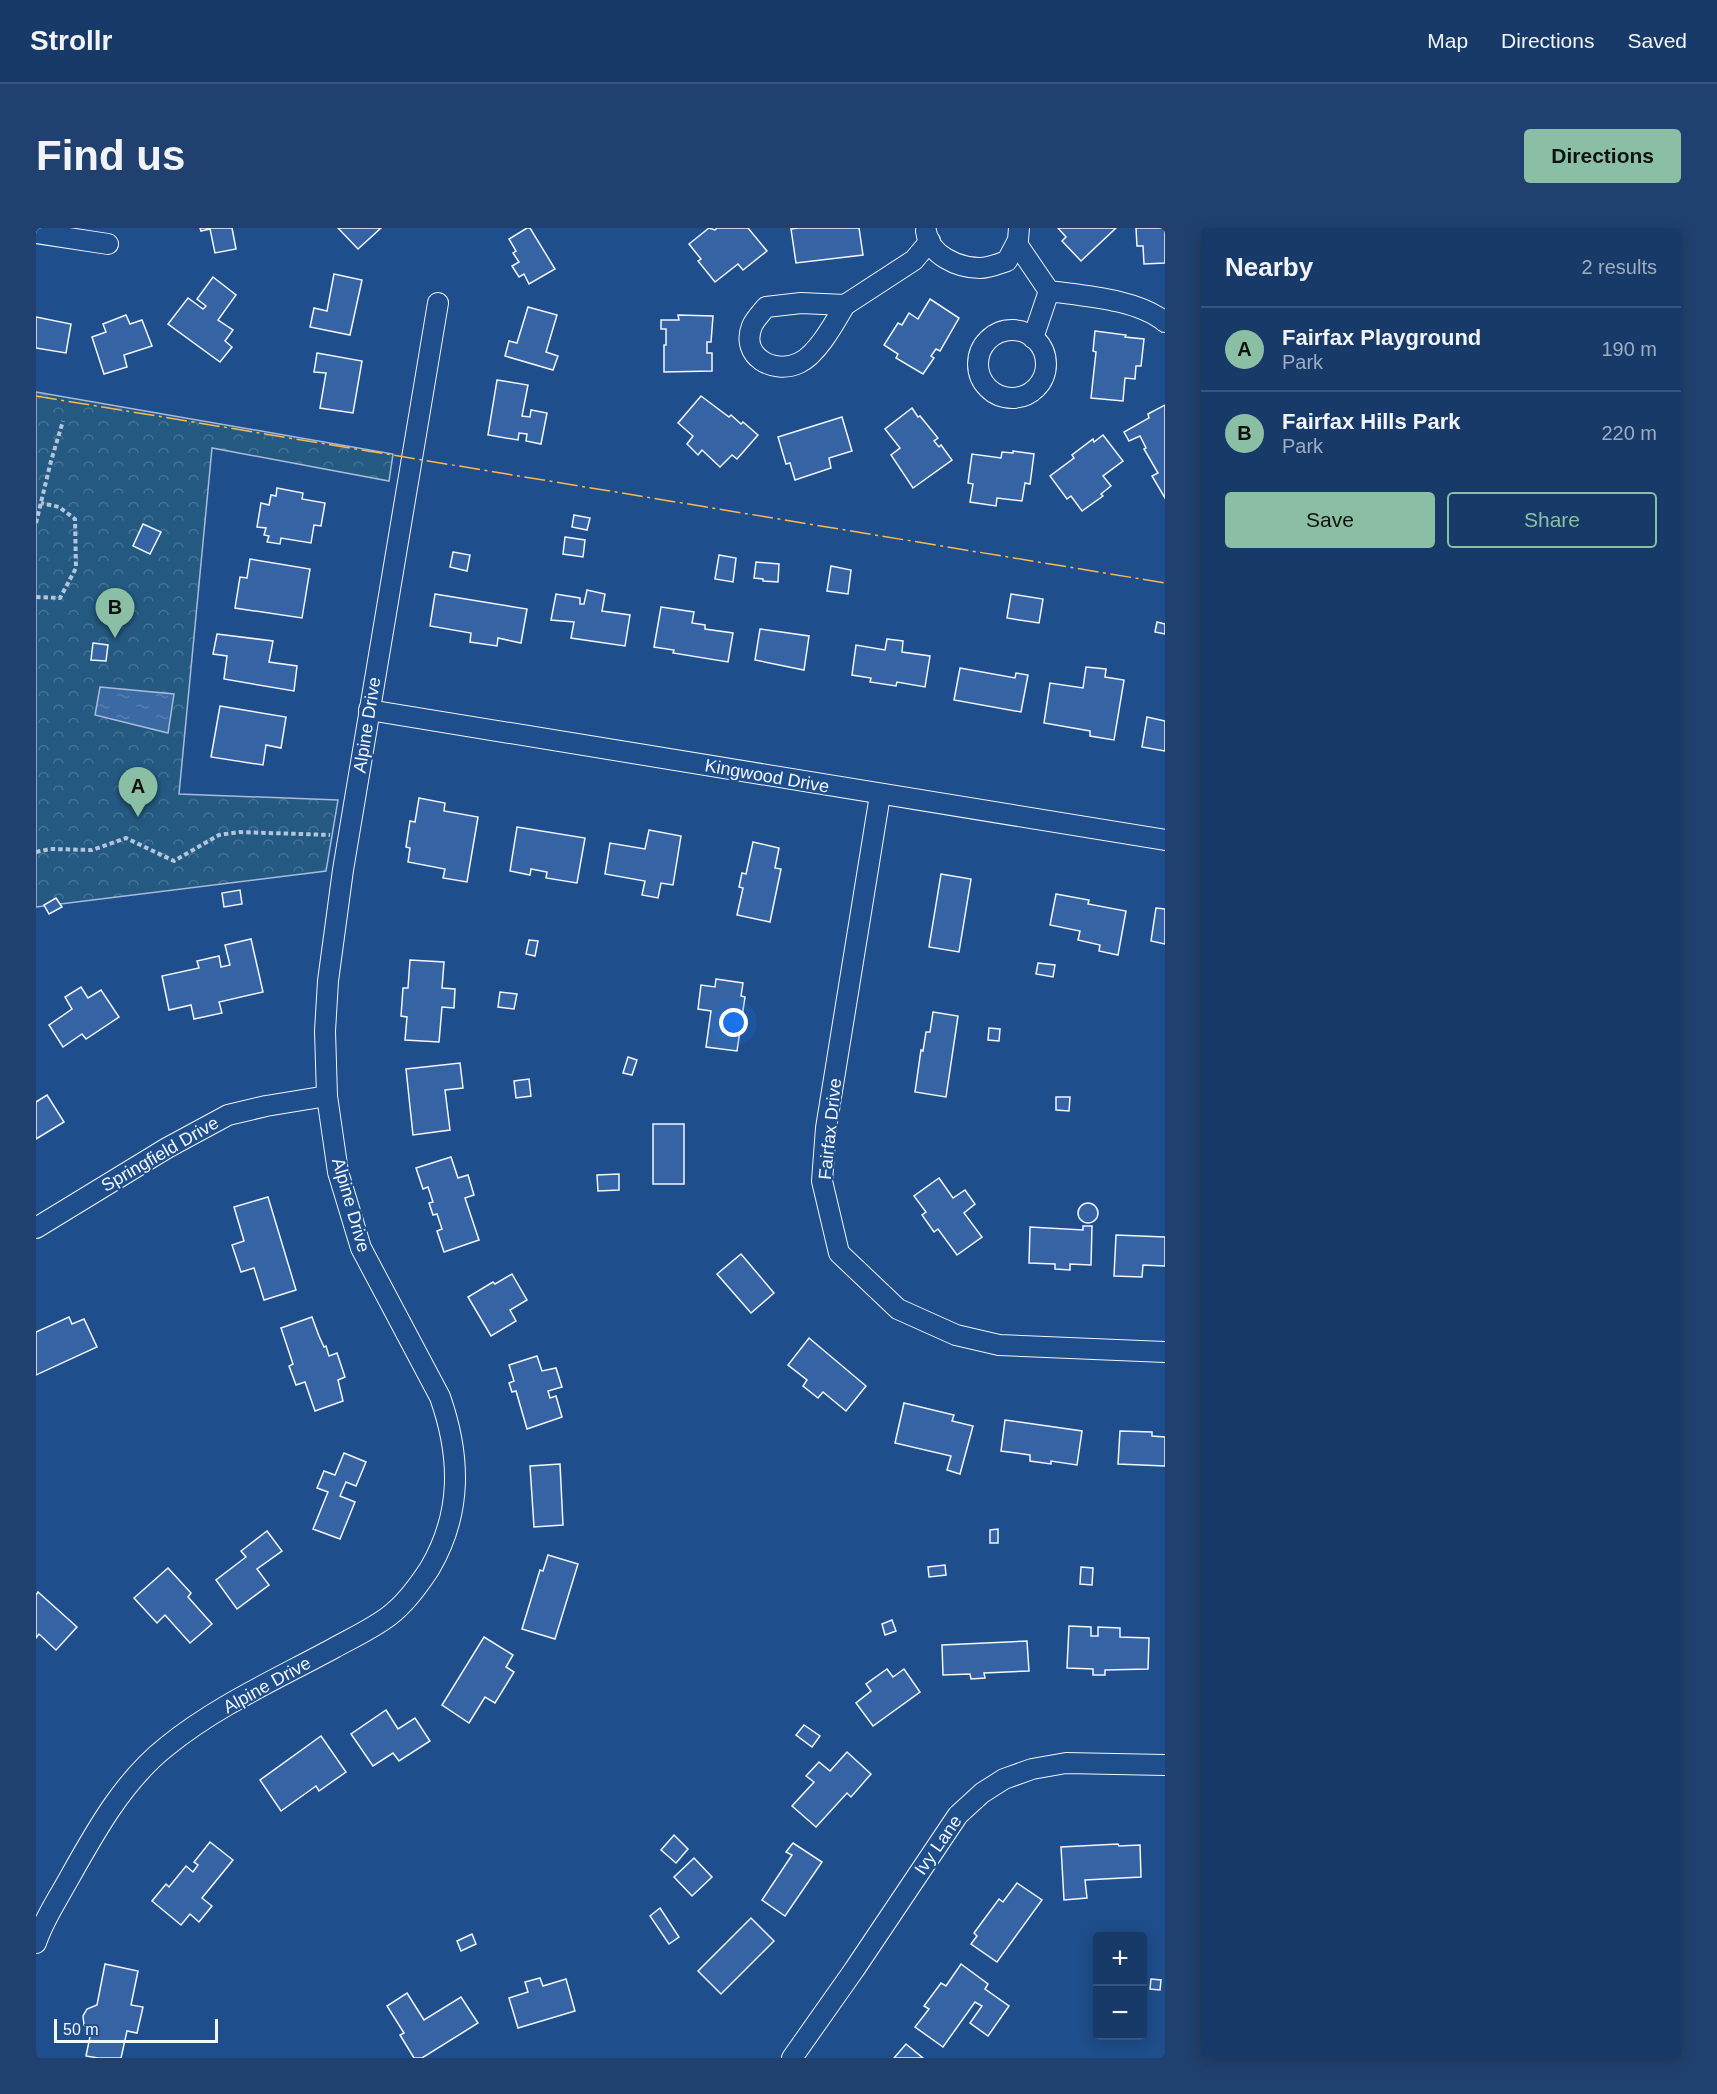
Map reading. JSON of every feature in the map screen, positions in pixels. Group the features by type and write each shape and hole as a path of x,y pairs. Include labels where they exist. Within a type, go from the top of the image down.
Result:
{"street":[{"path":"36,233 108,244"},
{"path":"928,235 936,250 949,261 965,267 982,268 1007,261 1018,236"},
{"path":"845,305 801,303 766,307 752,325 749,343 755,356 768,364 783,367 800,363 823,342 845,305 914,260 928,235"},
{"path":"1018,236 1049,291 1033,338"},
{"path":"1049,291 1109,300 1155,313 1165,322"},
{"name":"Alpine Drive","path":"36,1943 79,1860 104,1819 141,1770 166,1747 219,1711 390,1616 423,1580 441,1548 451,1520 456,1488 449,1422 440,1397 361,1248 338,1172 327,1096 325,1031 328,981 349,836 438,303"},
{"name":"Kingwood Drive","path":"369,710 1165,840"},
{"name":"Fairfax Drive","path":"880,795 826,1128 822,1181 839,1253 898,1309 956,1335 999,1345 1165,1352"},
{"name":"Springfield Drive","path":"36,1228 167,1148 228,1115 327,1096"},
{"name":"Ivy Lane","path":"792,2058 958,1815 982,1793 1004,1779 1032,1769 1065,1763 1165,1765"}],"path":[{"path":"36,523 63,422"},
{"path":"36,597 60,598 76,568 75,519 59,507 41,502"},
{"path":"36,852 50,849 92,850 126,838 174,861 219,835 239,832 349,836"}],"green space":[{"path":"36,392 393,454 389,481 212,448 179,794 338,800 326,871 36,907"}],"water":[{"path":"100,687 174,694 168,733 95,715"}],"building":[{"path":"200,228 232,228 236,249 215,253 210,229 201,231"},
{"path":"338,228 381,228 358,249"},
{"path":"530,228 555,269 529,284 524,274 519,277 512,266 519,262 513,253 516,251 509,239"},
{"path":"709,228 715,230 717,228 748,228 767,251 743,270 738,264 715,282 698,261 701,259 689,244"},
{"path":"859,228 863,255 796,263 791,229"},
{"path":"1058,228 1116,228 1081,261 1062,241 1066,237"},
{"path":"1136,228 1165,228 1165,263 1144,264 1143,246 1137,246"},
{"path":"334,274 362,280 350,335 310,327 314,308 327,311"},
{"path":"213,277 236,295 218,320 233,330 225,341 232,347 220,362 168,324 188,298 203,309 206,306 197,299"},
{"path":"930,299 959,318 940,351 936,349 931,356 934,358 923,374 896,358 898,354 884,345 898,323 902,325 909,313 918,319"},
{"path":"528,307 557,315 546,352 558,356 553,370 505,356 509,341 517,343"},
{"path":"126,315 130,324 142,320 152,346 124,355 127,367 104,374 92,337 106,332 103,324"},
{"path":"678,315 713,316 711,342 707,342 707,353 712,353 712,371 664,372 666,329 661,329 661,320 679,320"},
{"path":"36,317 71,324 66,353 36,348"},
{"path":"1095,331 1144,339 1141,366 1136,366 1135,379 1125,378 1123,401 1091,398 1096,352 1093,351"},
{"path":"317,353 362,361 353,413 320,408 326,373 314,372"},
{"path":"497,380 528,385 522,416 530,417 531,410 547,413 541,444 526,441 527,434 519,433 518,440 488,435"},
{"path":"701,396 729,417 731,415 741,424 743,422 758,435 737,459 732,455 720,467 702,450 698,455 687,444 693,436 678,423"},
{"path":"1165,405 1165,498 1152,476 1158,473 1144,449 1146,448 1140,436 1129,441 1124,432 1149,418 1148,414"},
{"path":"912,408 938,438 934,441 939,447 941,445 952,460 913,488 891,455 900,448 885,429"},
{"path":"842,417 852,451 829,458 831,468 795,480 790,463 786,464 778,437"},
{"path":"1103,435 1123,461 1103,476 1111,486 1101,494 1103,496 1082,511 1071,496 1067,499 1050,476 1074,458 1072,455 1093,439 1094,442"},
{"path":"1013,451 1034,454 1030,484 1025,483 1022,501 997,498 996,506 970,502 973,484 968,483 972,454 1001,458 1002,452 1013,453"},
{"path":"277,488 303,493 302,499 325,503 321,526 314,525 311,543 281,538 280,544 267,542 269,536 264,535 266,528 257,527 261,503 269,505 271,495 276,496"},
{"path":"574,515 590,518 587,530 572,527"},
{"path":"143,524 161,532 150,554 133,546"},
{"path":"565,537 585,540 583,557 563,554"},
{"path":"453,552 470,555 467,571 450,567"},
{"path":"719,555 736,558 733,582 715,579"},
{"path":"250,559 310,569 302,618 235,608 240,577 247,578"},
{"path":"756,562 779,564 778,582 754,578"},
{"path":"831,566 851,570 848,594 827,591"},
{"path":"587,590 605,594 602,611 630,615 625,646 571,638 574,622 551,620 556,594 580,598 580,604 584,604"},
{"path":"435,594 527,609 521,643 498,638 497,646 470,642 471,633 430,626"},
{"path":"1011,594 1043,599 1039,623 1007,618"},
{"path":"661,607 694,612 692,623 705,625 705,629 733,633 728,662 673,653 674,650 654,647"},
{"path":"1157,622 1165,624 1165,634 1155,632"},
{"path":"760,629 809,636 804,670 755,660"},
{"path":"217,634 273,641 269,662 297,666 294,691 224,679 227,656 213,654"},
{"path":"887,639 903,641 902,652 930,656 925,687 897,682 896,686 870,682 871,678 852,675 856,645 885,650"},
{"path":"93,643 108,645 106,661 91,660"},
{"path":"1086,667 1106,669 1105,677 1124,680 1114,740 1090,736 1090,731 1044,723 1050,683 1083,688"},
{"path":"960,668 1015,678 1016,673 1028,675 1021,712 954,700"},
{"path":"220,706 286,717 281,748 266,745 263,765 211,757"},
{"path":"1147,717 1165,721 1165,751 1142,747"},
{"path":"419,798 445,803 444,811 478,817 467,882 443,878 445,869 408,862 410,848 406,847 410,821 415,822"},
{"path":"517,827 585,838 577,883 546,878 547,872 531,869 530,875 510,871"},
{"path":"649,830 681,836 673,885 661,883 658,898 642,895 645,881 605,874 610,843 645,849"},
{"path":"753,842 779,848 775,868 781,869 770,922 737,915 743,888 739,887 742,873 746,874"},
{"path":"941,874 971,879 959,952 929,947"},
{"path":"240,890 242,904 224,907 222,893"},
{"path":"1056,894 1089,900 1088,904 1126,911 1118,955 1099,951 1100,945 1078,940 1080,931 1050,925"},
{"path":"56,898 62,907 49,914 44,905"},
{"path":"1156,908 1165,909 1165,944 1151,941"},
{"path":"251,939 263,992 219,1002 222,1013 194,1019 191,1005 169,1010 162,976 199,968 197,961 219,956 221,967 230,965 225,945"},
{"path":"529,940 538,941 535,956 526,954"},
{"path":"410,960 444,962 442,988 455,989 454,1008 442,1007 439,1042 405,1040 407,1017 401,1016 403,988 408,988"},
{"path":"1038,963 1055,965 1053,977 1036,974"},
{"path":"716,979 743,983 741,996 745,997 737,1051 706,1047 711,1011 698,1009 701,985 715,987"},
{"path":"81,987 88,998 101,990 119,1017 86,1039 82,1034 63,1047 49,1025 72,1009 65,997"},
{"path":"500,992 517,994 514,1009 498,1007"},
{"path":"933,1012 958,1016 946,1097 915,1092 921,1050 923,1051 926,1032 930,1032"},
{"path":"989,1028 1000,1029 999,1041 988,1040"},
{"path":"628,1057 637,1060 632,1075 623,1073"},
{"path":"460,1063 463,1088 445,1090 450,1130 413,1135 406,1069"},
{"path":"529,1079 531,1096 516,1098 514,1081"},
{"path":"47,1095 64,1122 36,1139 36,1102"},
{"path":"1056,1097 1070,1097 1069,1111 1056,1110"},
{"path":"653,1124 684,1124 684,1184 653,1184"},
{"path":"451,1157 458,1178 468,1175 474,1195 465,1198 479,1240 444,1252 437,1231 442,1229 437,1214 433,1215 429,1203 433,1202 428,1187 423,1189 416,1168"},
{"path":"619,1174 619,1190 598,1191 597,1175"},
{"path":"939,1178 953,1198 965,1190 975,1204 964,1213 982,1237 957,1255 938,1229 934,1232 922,1215 926,1212 914,1196"},
{"path":"268,1197 296,1290 264,1300 254,1268 241,1272 232,1245 244,1241 234,1207"},
{"path":"1088,1203 1095,1206 1098,1213 1095,1220 1088,1223 1081,1220 1078,1213 1081,1206"},
{"path":"1083,1226 1092,1226 1091,1265 1070,1264 1070,1270 1055,1269 1055,1264 1029,1263 1030,1227 1083,1230"},
{"path":"1116,1235 1165,1237 1165,1266 1143,1265 1142,1277 1114,1276"},
{"path":"741,1254 774,1293 751,1313 717,1274"},
{"path":"512,1274 527,1300 510,1310 516,1321 491,1336 468,1297"},
{"path":"69,1317 72,1324 84,1319 97,1347 36,1375 36,1332"},
{"path":"312,1317 329,1356 337,1353 345,1377 338,1380 343,1401 315,1411 305,1382 296,1385 289,1366 293,1364 281,1328"},
{"path":"809,1338 866,1386 846,1411 823,1392 818,1398 803,1386 807,1380 788,1365"},
{"path":"537,1356 542,1371 556,1368 562,1387 548,1391 550,1398 556,1396 562,1417 527,1429 516,1391 512,1392 509,1383 514,1381 509,1365"},
{"path":"904,1403 954,1415 952,1421 973,1426 960,1474 947,1470 951,1456 895,1443"},
{"path":"1005,1420 1082,1431 1077,1465 1030,1461 1030,1455 1001,1451"},
{"path":"1120,1431 1152,1432 1152,1436 1165,1437 1165,1466 1118,1464"},
{"path":"344,1453 366,1462 356,1486 346,1482 340,1496 355,1502 340,1539 313,1529 328,1492 317,1488 324,1471 335,1475"},
{"path":"560,1464 563,1525 534,1527 530,1466"},
{"path":"998,1529 998,1543 990,1543 990,1530"},
{"path":"267,1531 282,1551 257,1569 269,1585 237,1609 216,1580 246,1557 241,1551"},
{"path":"548,1555 578,1564 555,1639 522,1629 540,1570 543,1571"},
{"path":"945,1565 946,1575 929,1577 928,1567"},
{"path":"1081,1567 1093,1568 1092,1585 1080,1584"},
{"path":"168,1568 191,1593 188,1597 212,1624 190,1643 165,1615 157,1623 134,1598"},
{"path":"38,1592 77,1627 56,1650 39,1634 36,1638 36,1595"},
{"path":"892,1620 896,1631 885,1635 882,1624"},
{"path":"1069,1626 1091,1627 1091,1636 1098,1636 1098,1627 1120,1628 1120,1637 1149,1638 1148,1669 1105,1670 1105,1675 1093,1675 1093,1669 1067,1668"},
{"path":"484,1637 513,1655 506,1667 514,1672 495,1703 485,1697 469,1723 442,1705"},
{"path":"1027,1641 1029,1671 984,1673 985,1678 971,1679 970,1674 943,1675 942,1645"},
{"path":"887,1669 893,1677 904,1669 920,1692 873,1726 856,1703 871,1691 866,1684"},
{"path":"386,1710 398,1729 415,1718 430,1741 399,1761 393,1753 373,1766 351,1734"},
{"path":"804,1725 820,1736 812,1747 796,1735"},
{"path":"321,1736 346,1772 319,1791 316,1786 281,1811 260,1780"},
{"path":"847,1752 871,1774 851,1797 847,1793 816,1827 792,1806 814,1782 806,1776 819,1762 830,1771"},
{"path":"674,1835 688,1849 676,1863 661,1850"},
{"path":"210,1842 233,1860 202,1898 212,1906 199,1922 190,1914 181,1925 152,1901 166,1884 169,1887 186,1866 193,1872 198,1865 194,1862"},
{"path":"793,1843 822,1862 785,1916 762,1900 792,1855 786,1852"},
{"path":"1118,1844 1119,1846 1140,1845 1141,1877 1085,1880 1087,1898 1064,1900 1061,1847"},
{"path":"694,1858 712,1877 692,1896 674,1877"},
{"path":"1017,1883 1042,1900 997,1962 971,1944 977,1936 974,1933 999,1899 1003,1902"},
{"path":"660,1908 679,1937 669,1944 650,1916"},
{"path":"751,1918 774,1941 721,1994 698,1971"},
{"path":"472,1934 476,1944 461,1951 457,1941"},
{"path":"105,1964 138,1971 131,2005 143,2007 137,2033 127,2031 121,2058 86,2056 91,2032 84,2025 83,2016 87,2009 97,2005"},
{"path":"961,1964 988,1984 985,1989 1009,2006 988,2036 970,2023 982,2006 975,2002 943,2047 915,2027 929,2009 924,2006 941,1983 946,1986"},
{"path":"540,1978 543,1986 566,1979 575,2011 518,2028 509,1998 528,1992 525,1982"},
{"path":"1151,1979 1161,1980 1160,1990 1150,1989"},
{"path":"407,1993 424,2020 461,1997 478,2023 422,2058 414,2058 400,2035 404,2033 387,2006"},
{"path":"906,2044 923,2058 894,2058"}],"power":[{"path":"36,396 1165,583"}],"place":[{"name":"Fairfax Hills Park","path":"115,638"},
{"name":"Fairfax Playground","path":"138,817"}]}
